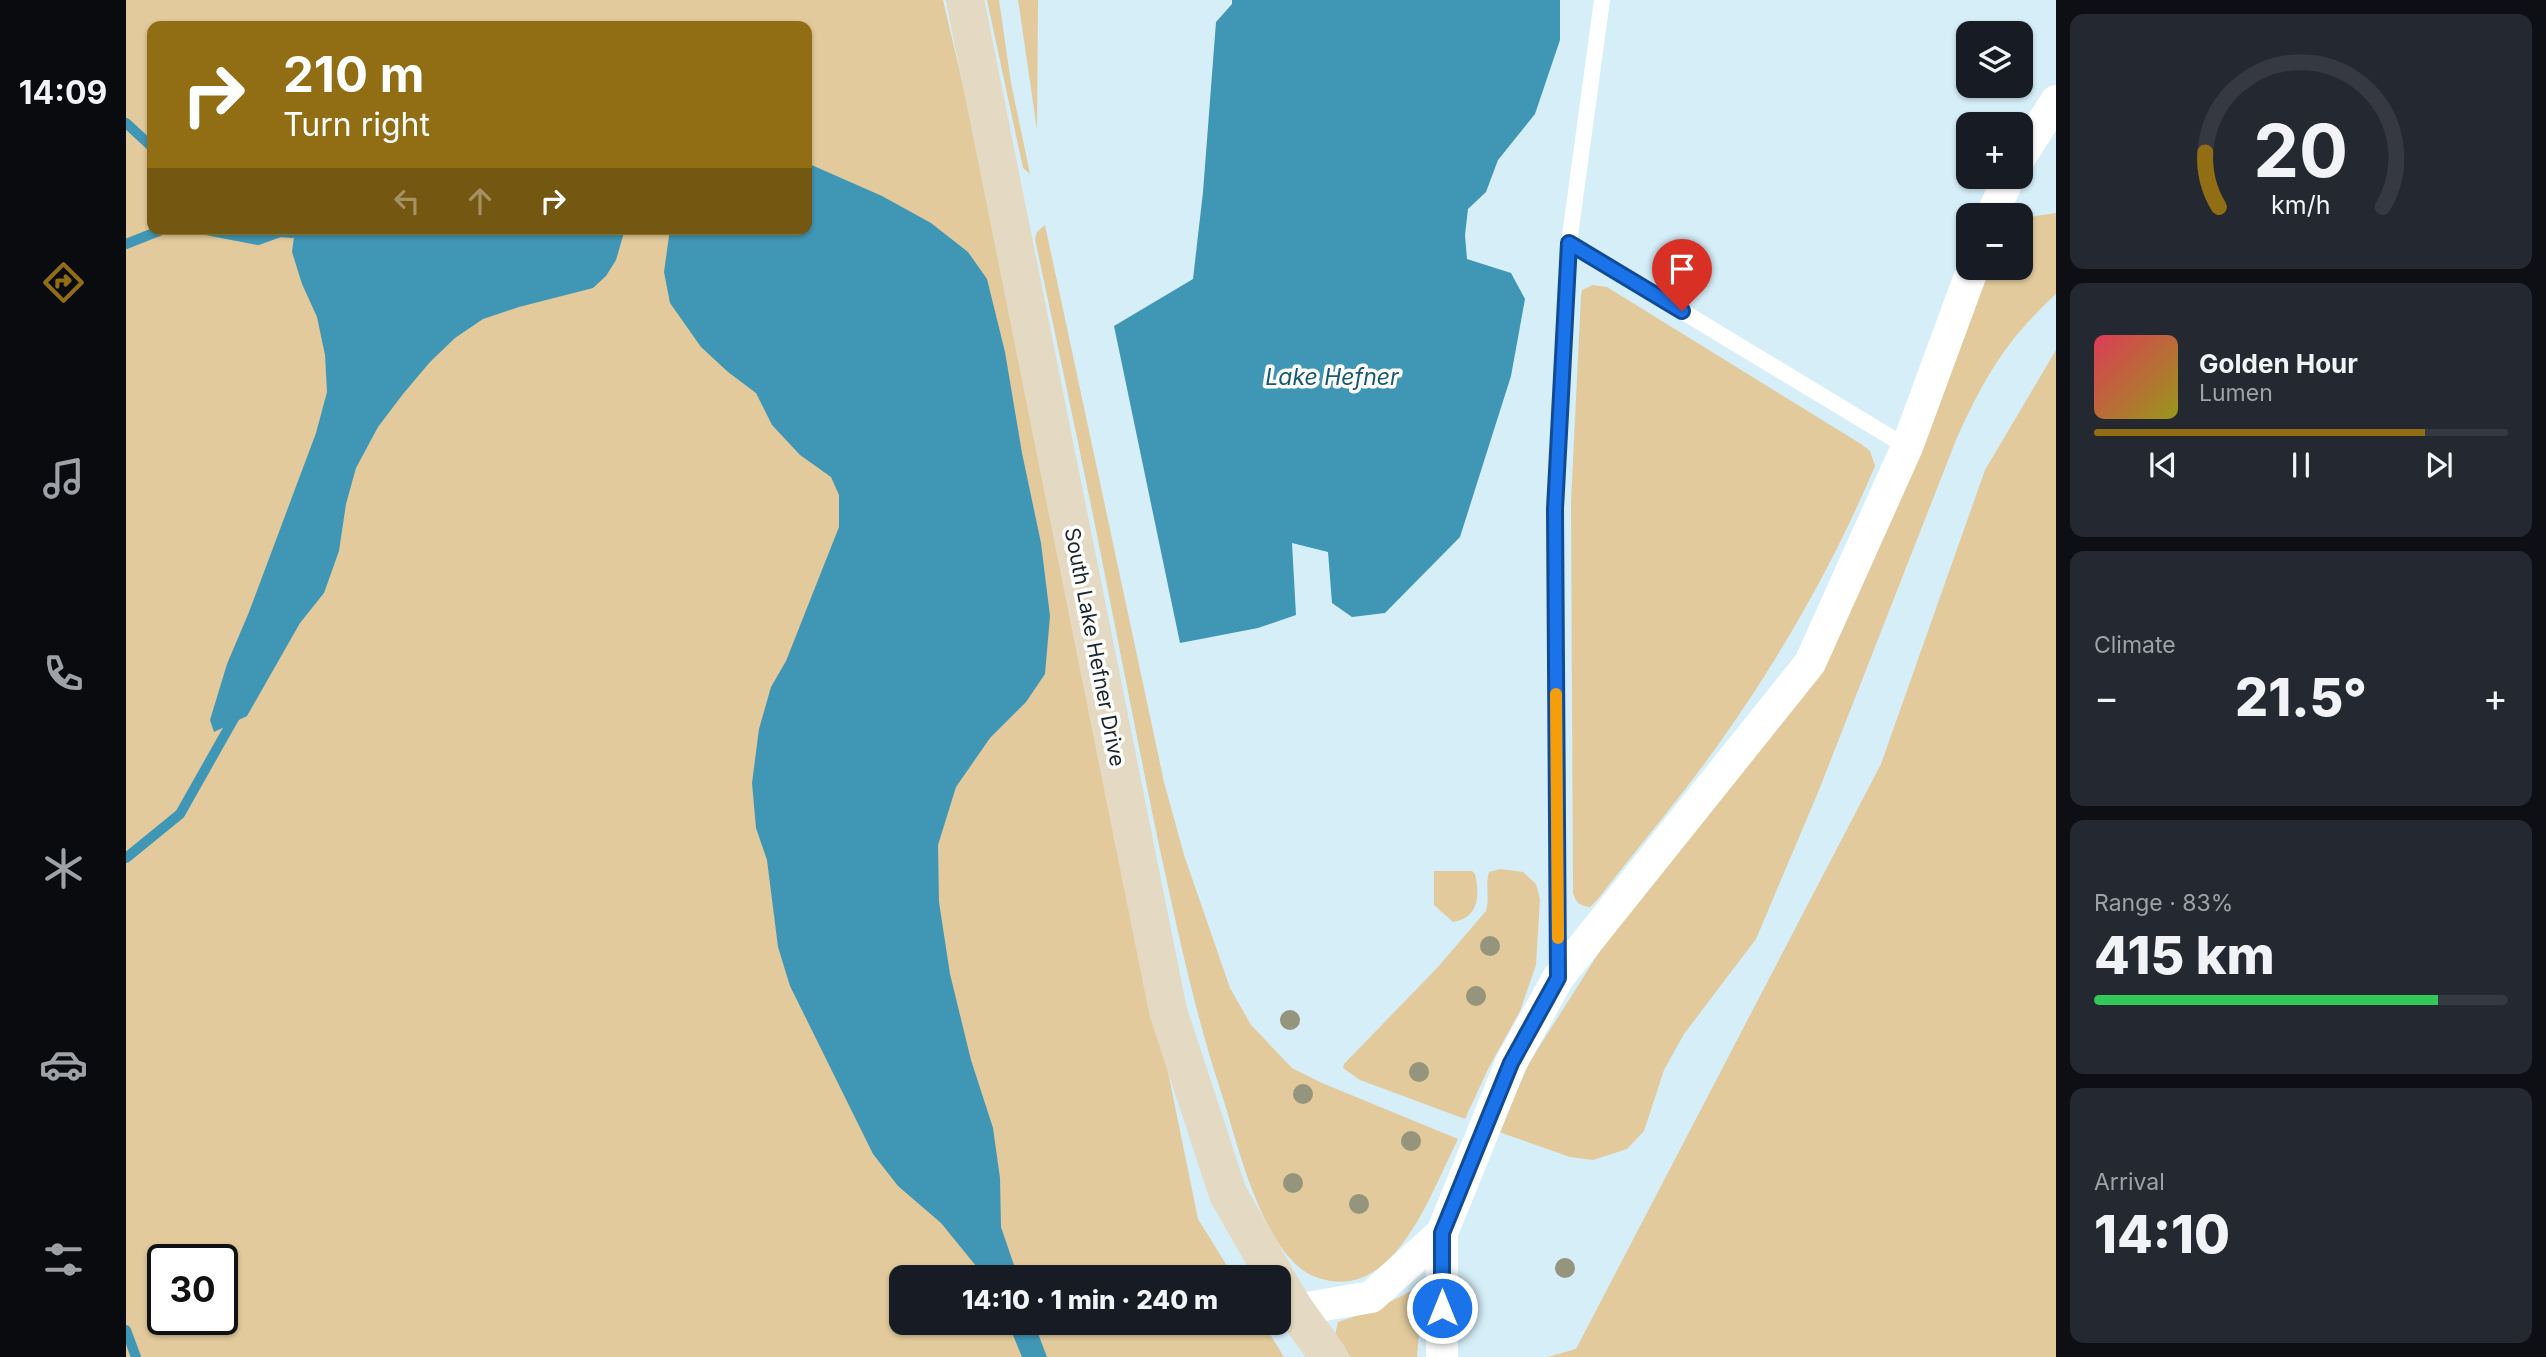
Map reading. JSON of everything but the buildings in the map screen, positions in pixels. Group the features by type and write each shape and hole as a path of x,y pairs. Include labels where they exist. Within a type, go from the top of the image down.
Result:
{"street":[{"name":"South Lake Hefner Drive","path":"965,0 1168,1012 1228,1194 1269,1265"},
{"path":"2033,137 2056,101"},
{"path":"1442,1357 1442,1233 1511,1063 1558,978 1810,663 1908,447 1969,280"},
{"path":"1291,1297 1371,1297 1442,1233"},
{"path":"1291,1303 1329,1357"}],"lane":[{"path":"1558,978 1555,509 1569,243 1602,0"},
{"path":"1569,243 1908,447"}],"shaded area":[{"path":"126,0 943,0 992,209 1198,1219 1227,1265 889,1265 889,1335 1270,1335 1284,1357 126,1357"},
{"path":"987,0 999,0 1011,83 1030,174 1023,168"},
{"path":"1018,0 1038,0 1037,130 1019,6"},
{"path":"2056,213 2056,294 2010,344 1966,418 1819,790 1756,939 1684,1034 1664,1070 1644,1131 1627,1149 1593,1160 1570,1157 1499,1132 1529,1063 1600,951 1771,731 1975,280 2033,280 2033,216"},
{"path":"1045,225 1164,782 1184,855 1230,988 1251,1025 1292,1068 1458,1139 1405,1240 1387,1261 1366,1276 1341,1282 1313,1276 1290,1258 1264,1217 1237,1146 1203,1032 1160,850 1035,239 1037,232"},
{"path":"1593,285 1607,287 1861,444 1870,451 1875,466 1828,565 1793,630 1754,692 1685,790 1590,907 1579,903 1573,893 1571,502 1581,296 1582,290"},
{"path":"2056,350 2056,1357 1548,1357 1576,1349 1881,764 1985,470"},
{"path":"1500,869 1523,872 1536,884 1540,899 1536,965 1520,1011 1488,1069 1465,1119 1360,1080 1343,1068 1437,968 1486,911 1489,872"},
{"path":"1434,871 1472,871 1475,874 1476,904 1473,911 1462,920 1453,922 1434,905"},
{"path":"1415,1289 1422,1295 1417,1357 1350,1357 1335,1335 1338,1322 1374,1310"}],"water":[{"name":"Lake Hefner","path":"1232,0 1560,0 1560,40 1535,114 1498,160 1486,192 1468,209 1465,235 1467,259 1511,273 1525,299 1511,376 1460,537 1385,613 1352,617 1332,603 1328,552 1292,543 1296,615 1258,628 1180,643 1114,326 1193,279 1203,192 1216,22 1232,4"},
{"path":"812,165 882,196 931,223 968,252 987,279 1005,352 1041,543 1050,616 1045,674 1026,702 990,738 956,787 938,845 939,902 950,974 971,1060 993,1128 1000,1178 1001,1227 1014,1265 975,1265 941,1223 898,1186 873,1154 790,986 778,947 767,860 756,828 752,783 759,729 771,687 786,661 839,527 839,495 831,477 800,455 772,425 756,393 701,347 670,303 664,272 669,235 812,235"},
{"path":"294,235 623,235 616,260 606,276 593,288 483,319 455,338 403,394 378,427 356,468 346,504 339,551 324,593 300,623 247,716 214,732 210,720 227,664 316,433 327,392 325,355 317,317 302,284 292,252"},
{"path":"1013,1335 1039,1335 1047,1357 1022,1357"}],"waterway":[{"path":"126,123 147,142"},
{"path":"126,244 149,235"},
{"path":"232,235 258,240 272,235"},
{"path":"126,858 180,814 237,713"},
{"path":"126,1330 136,1357"}],"slow traffic":[{"path":"1556,694 1558,938"}],"route":[{"path":"1442,1308 1442,1233 1511,1063 1558,978 1555,509 1569,243 1682,311"}]}
